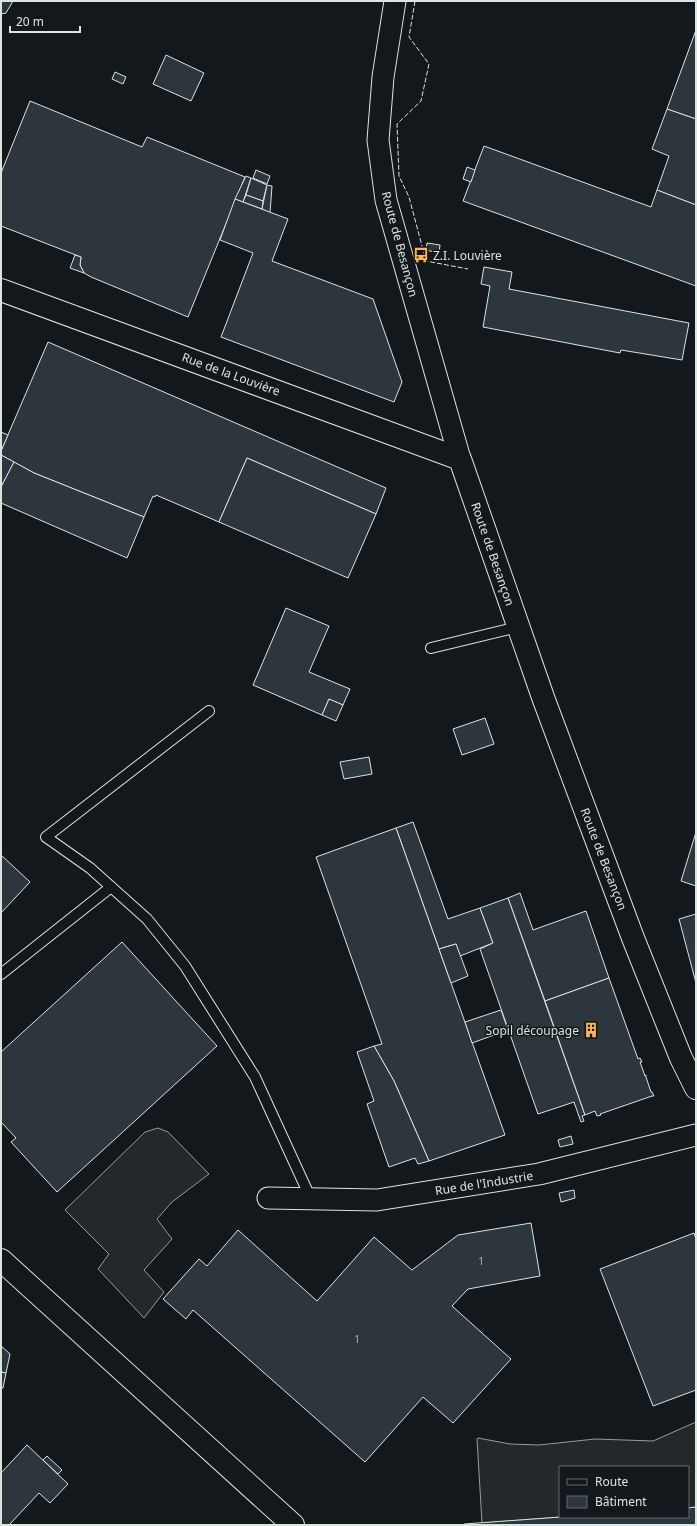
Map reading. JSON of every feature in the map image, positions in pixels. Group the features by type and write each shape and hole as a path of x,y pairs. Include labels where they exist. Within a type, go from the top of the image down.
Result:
{"street":[{"name":"Route de Besançon","path":"395,1 383,77 378,140 385,193 460,459 518,627 631,931 682,1058 696,1088"},
{"name":"Rue de la Louvière","path":"1,290 460,459"},
{"name":"Rue de l'Industrie","path":"268,1198 377,1200 539,1174 696,1135"},
{"path":"1,1260 293,1525"}],"lane":[{"path":"431,648 518,627"},
{"path":"209,711 46,837 90,868 147,919 185,966 255,1077 311,1199"},
{"path":"1,974 111,887"}],"shaded area":[{"path":"158,1128 168,1132 209,1174 172,1202 157,1219 172,1239 144,1270 164,1292 144,1318 98,1269 109,1254 65,1210 145,1132"},
{"path":"696,1422 696,1507 689,1508 689,1466 559,1466 559,1517 482,1523 478,1438 510,1444 539,1445 595,1439 653,1441"}],"building":[{"path":"1,1 13,1 6,13 1,14"},
{"path":"696,30 696,119 667,109"},
{"path":"166,55 204,73 191,101 153,84"},
{"path":"115,72 126,77 123,84 112,79"},
{"path":"30,101 142,147 147,137 245,177 188,317 91,277 84,273 80,265 81,257 1,226 1,173"},
{"path":"667,109 696,119 696,205 657,190 669,156 652,149"},
{"path":"484,146 651,207 657,190 696,205 696,286 463,201"},
{"path":"467,167 475,170 471,182 463,179"},
{"path":"256,170 270,176 267,184 253,178"},
{"path":"246,176 251,178 243,202 235,199"},
{"path":"251,178 267,185 263,201 246,195"},
{"path":"267,185 272,186 270,213 262,209"},
{"path":"246,195 263,201 262,209 243,202"},
{"path":"235,199 288,219 272,261 373,299 402,382 394,402 221,337 253,253 220,240"},
{"path":"427,243 440,245 439,253 426,250"},
{"path":"75,255 81,257 80,265 84,273 70,268"},
{"path":"484,267 512,272 509,289 689,323 682,360 621,350 620,353 483,327 490,286 481,284"},
{"path":"48,342 386,488 376,514 247,458 219,522 156,495 155,497 153,496 144,517 34,473 1,455 1,451"},
{"path":"1,432 8,435 1,451"},
{"path":"1,455 14,462 1,487"},
{"path":"247,458 376,514 348,578 219,522"},
{"path":"14,462 34,473 144,517 127,558 1,503 1,487"},
{"path":"286,608 329,626 309,672 350,689 343,705 329,699 322,715 253,685"},
{"path":"329,699 343,705 336,721 322,715"},
{"path":"485,718 494,744 462,755 453,729"},
{"path":"369,757 372,774 344,779 340,762"},
{"path":"413,822 448,919 480,908 493,943 460,956 456,944 439,949 396,828"},
{"path":"396,828 505,1135 429,1161 394,1081 374,1046 382,1044 316,857"},
{"path":"696,832 696,886 681,881"},
{"path":"1,855 30,882 1,913"},
{"path":"520,893 533,930 586,911 609,978 545,1001 508,898"},
{"path":"508,898 585,1115 582,1116 584,1121 581,1122 574,1102 538,1114 480,949 493,943 480,908"},
{"path":"696,914 696,983 679,919"},
{"path":"122,942 217,1046 57,1192 11,1142 16,1138 1,1122 1,1052"},
{"path":"456,944 468,976 451,983 439,949"},
{"name":"Sopil découpage","path":"609,978 638,1059 640,1058 642,1062 640,1062 651,1092 654,1096 600,1114 601,1115 597,1116 595,1111 585,1115 545,1001"},
{"path":"501,1010 508,1030 472,1043 465,1022"},
{"path":"374,1046 394,1081 429,1161 418,1164 415,1158 389,1167 367,1104 374,1101 357,1052"},
{"path":"571,1136 573,1144 560,1147 558,1140"},
{"path":"574,1190 575,1198 561,1202 559,1193"},
{"path":"531,1223 540,1276 468,1289 452,1306 511,1359 453,1423 423,1397 365,1462 193,1310 186,1319 163,1299 199,1259 207,1266 238,1230 317,1301 374,1237 412,1270 458,1235"},
{"path":"694,1233 696,1239 696,1390 653,1406 600,1269"},
{"path":"1,1346 10,1354 6,1373 1,1372"},
{"path":"1,1372 6,1373 3,1388 1,1388"},
{"path":"27,1445 68,1484 50,1503 39,1493 9,1525 1,1525 1,1473"},
{"path":"47,1456 62,1470 58,1474 43,1460"},
{"path":"696,1507 696,1525 464,1525 559,1517 689,1518 689,1508"}],"fence":[{"path":"415,1 409,37 429,64 421,101 397,124 399,176 409,197 426,261 468,269"}],"place":[{"name":"Z.I. Louvière","path":"421,255"},
{"name":"Sopil découpage","path":"591,1030"}]}
